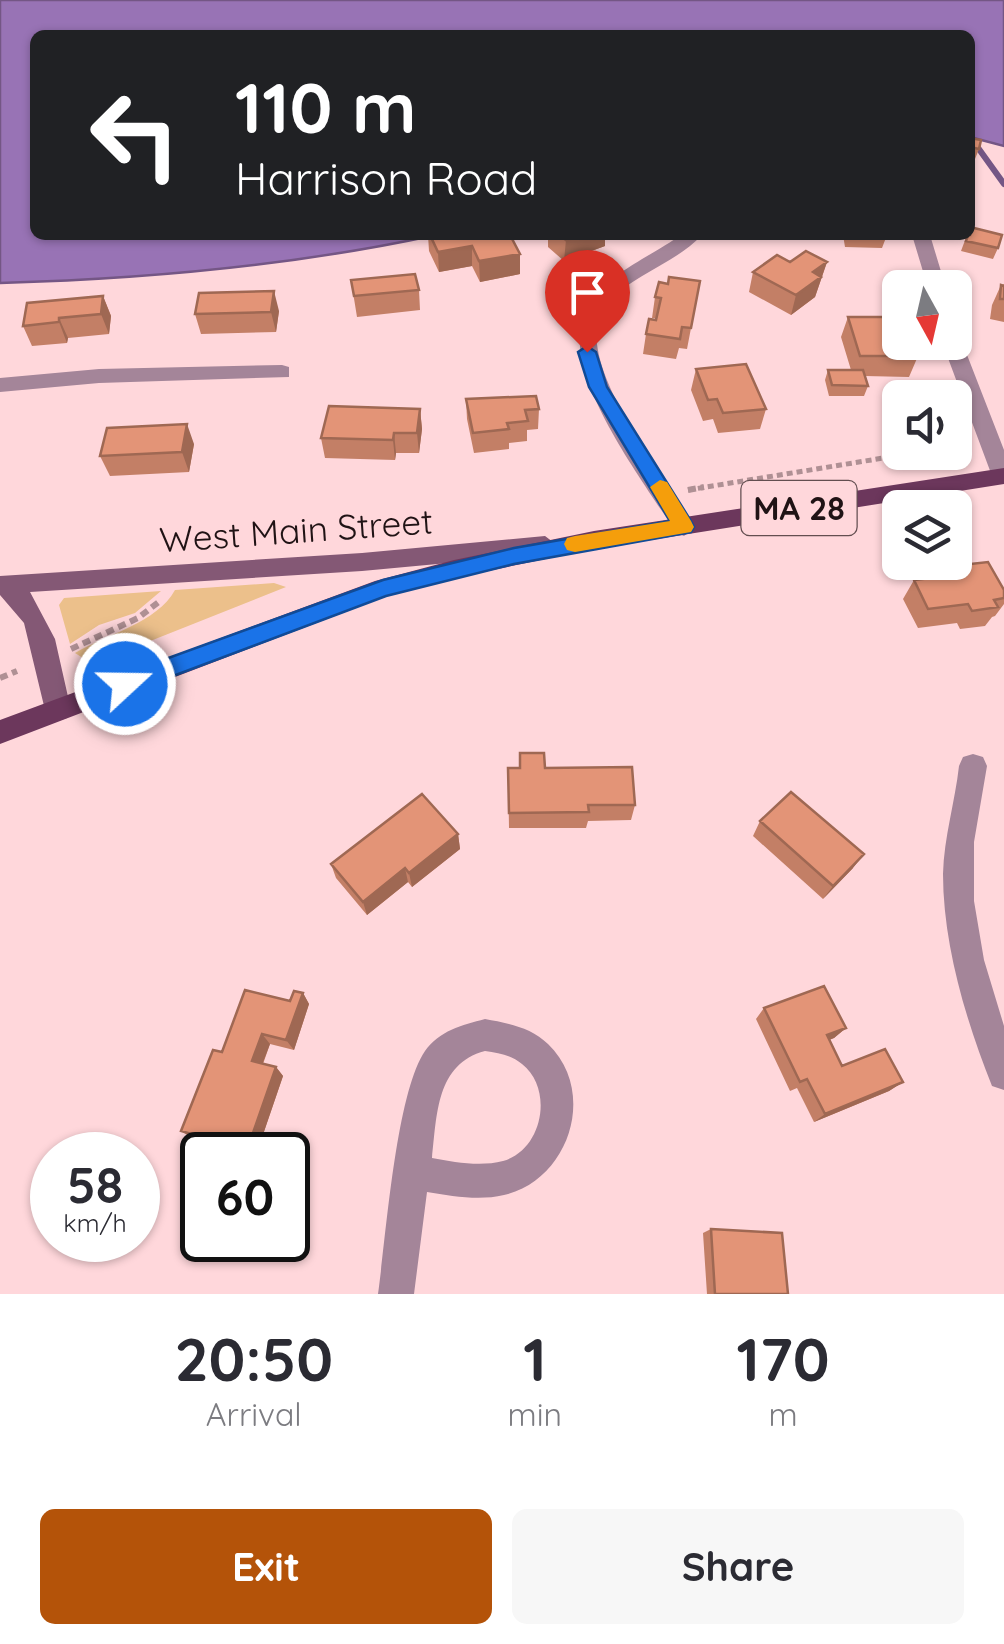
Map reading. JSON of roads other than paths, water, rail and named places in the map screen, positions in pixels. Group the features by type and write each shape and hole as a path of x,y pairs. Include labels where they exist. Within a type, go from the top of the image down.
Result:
{"main road":[{"name":"MA 28","path":"0,732 383,588 454,569 594,540 1004,476"},
{"name":"West Main Street","path":"2,584 430,556 594,540"},
{"name":"West Main Street","path":"2,584 20,593 33,612 58,710"}],"street":[{"path":"684,527 598,387 589,366 587,338 593,310 601,298 686,240"},
{"path":"922,240 931,270"},
{"path":"959,360 1004,476"},
{"path":"0,385 99,376 282,372"},
{"path":"973,766 960,842 958,888 963,930 980,1001 1004,1074"},
{"path":"396,1294 412,1173 426,1083 450,1047 489,1033 516,1038 539,1055 554,1081 558,1110 550,1140 531,1164 518,1173 489,1180 412,1173"}],"waterway":[{"path":"975,144 1004,184"}]}
